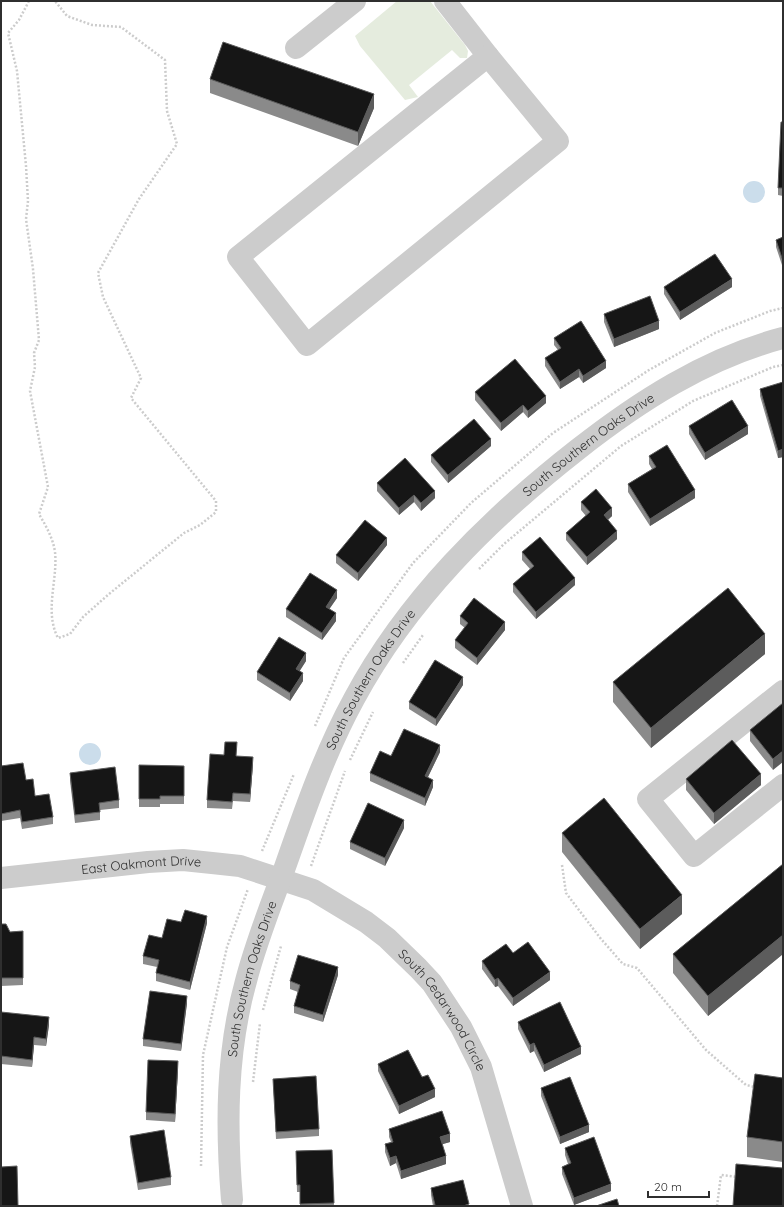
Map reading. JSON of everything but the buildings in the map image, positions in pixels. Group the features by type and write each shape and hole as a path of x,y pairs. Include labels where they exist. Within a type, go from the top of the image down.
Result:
{"street":[{"path":"296,48 355,1"},
{"path":"445,1 558,141 308,345 238,258 488,56"},
{"name":"South Southern Oaks Drive","path":"232,1200 227,1145 230,1077 235,1031 247,976 260,932 319,773 354,698 373,665 407,617 447,568 484,530 536,484 612,423 640,403 680,380 715,363 783,338"},
{"path":"783,691 648,799 694,856 783,785"},
{"name":"East Oakmont Drive","path":"1,878 183,860 240,866 280,878"},
{"name":"South Cedarwood Circle","path":"280,878 313,890 344,908 387,938 418,968 444,1001 461,1027 481,1068 522,1206"}],"path":[{"path":"29,1 19,20 8,33 16,71 26,166 28,201 26,219 33,268 39,340 34,353 34,367 30,391 48,487 39,514 49,532 55,552 52,620 58,638 70,634 83,618 109,594 184,533 200,525 216,512 216,501 131,398 142,378 103,297 98,273 139,199 177,144 167,111 164,60 121,27 92,25 67,16 55,1"},
{"path":"312,731 344,658 412,564 471,503 553,433 649,370 715,333 770,311 783,308"},
{"path":"476,572 504,544 621,446 693,401 773,367 783,365"},
{"path":"401,666 426,630"},
{"path":"303,886 347,766 374,711"},
{"path":"201,1166 203,1055 227,947 254,871 297,768"},
{"path":"562,865 566,893 601,939 623,964 637,968 706,1050 746,1085 758,1088"},
{"path":"253,1085 261,1017 282,942"},
{"path":"717,1206 720,1175 744,1177"}],"shaded area":[{"path":"397,1 430,1 465,45 468,51 467,58 460,58 452,50 409,85 418,97 405,100 360,46 355,36"}],"water":[{"path":"754,181 762,184 765,192 762,200 754,203 746,200 743,192 746,184"},
{"path":"90,743 98,746 101,754 98,762 90,765 82,762 79,754 82,746"}]}
